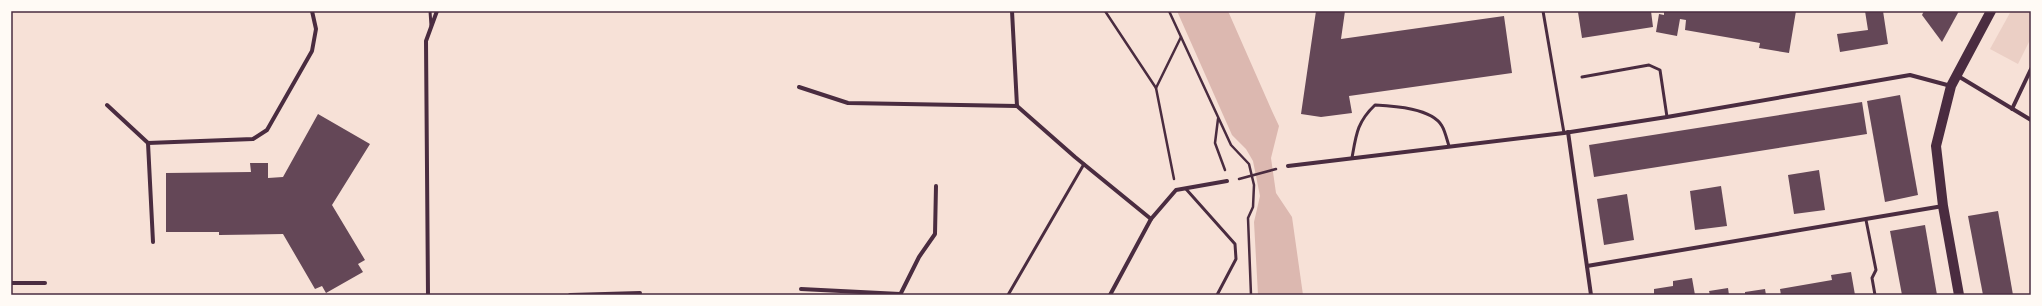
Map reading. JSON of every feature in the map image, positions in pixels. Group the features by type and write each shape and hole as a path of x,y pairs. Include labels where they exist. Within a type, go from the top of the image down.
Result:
{"main road":[{"path":"1959,295 1944,206 1936,146 1951,86 1992,11"}],"street":[{"path":"148,143 253,139 267,130 312,52 316,29 312,11"},
{"path":"428,295 426,42 437,11"},
{"path":"1012,11 1017,106"},
{"path":"2012,109 2031,69"},
{"path":"1288,166 1566,132 1667,117 1910,75 1951,86"},
{"path":"1956,75 2031,120"},
{"path":"799,87 848,103 1017,106 1151,219"},
{"path":"107,105 148,143 152,242"},
{"path":"1566,132 1591,295"},
{"path":"1110,295 1151,219 1176,190 1227,181"},
{"path":"801,289 900,295 919,257 935,234 936,186"},
{"path":"1587,266 1944,206"},
{"path":"11,283 45,283"},
{"path":"570,295 640,293"}],"lane":[{"path":"430,11 431,26"},
{"path":"1543,11 1566,132"},
{"path":"1582,77 1649,66 1660,70 1667,117"},
{"path":"1352,158 1356,134 1364,116 1375,105 1417,110 1433,117 1442,125 1449,146"},
{"path":"1008,295 1084,164"},
{"path":"1186,189 1235,244 1236,259 1217,295"},
{"path":"1866,220 1876,270 1872,278 1875,295"}],"path":[{"path":"1105,11 1156,88 1176,190"},
{"path":"1169,11 1231,145 1249,164 1254,185 1252,207 1248,218 1251,295"},
{"path":"1156,88 1181,37"},
{"path":"1218,118 1215,143 1226,172"},
{"path":"1238,179 1288,166"}],"shaded area":[{"path":"1177,11 1228,11 1279,126 1271,158 1276,193 1292,217 1303,295 1258,295 1254,222 1260,196 1253,161 1246,149 1232,135"},
{"path":"2011,11 2031,11 2031,38 2018,64 1990,49"}],"building":[{"path":"1316,11 1345,11 1341,39 1504,16 1512,73 1349,96 1352,113 1321,117 1301,114"},
{"path":"1651,11 1653,27 1582,38 1578,12"},
{"path":"1664,11 1796,11 1789,53 1759,48 1760,43 1685,30 1686,20 1680,19 1677,36 1656,32 1659,14 1664,15"},
{"path":"1865,11 1883,11 1888,44 1840,52 1837,34 1868,30"},
{"path":"1924,11 1959,11 1942,42 1922,15"},
{"path":"1900,95 1918,195 1885,202 1867,101"},
{"path":"1862,102 1867,134 1594,177 1589,145"},
{"path":"318,114 370,144 332,205 365,260 358,264 363,272 326,293 322,286 315,289 283,234 219,235 219,232 166,232 166,173 251,172 250,163 268,163 268,178 283,177"},
{"path":"1819,170 1825,210 1794,214 1788,175"},
{"path":"1721,186 1727,226 1695,230 1690,191"},
{"path":"1627,194 1634,240 1604,245 1597,199"},
{"path":"1998,211 2013,295 1983,295 1968,216"},
{"path":"1925,225 1937,295 1902,295 1890,231"},
{"path":"1851,272 1855,295 1781,295 1780,289 1832,280 1831,275"},
{"path":"1692,278 1695,295 1654,295 1654,289 1673,286 1673,281"},
{"path":"1728,288 1729,295 1710,295 1709,291"},
{"path":"1765,289 1766,295 1745,295 1745,292"}]}
